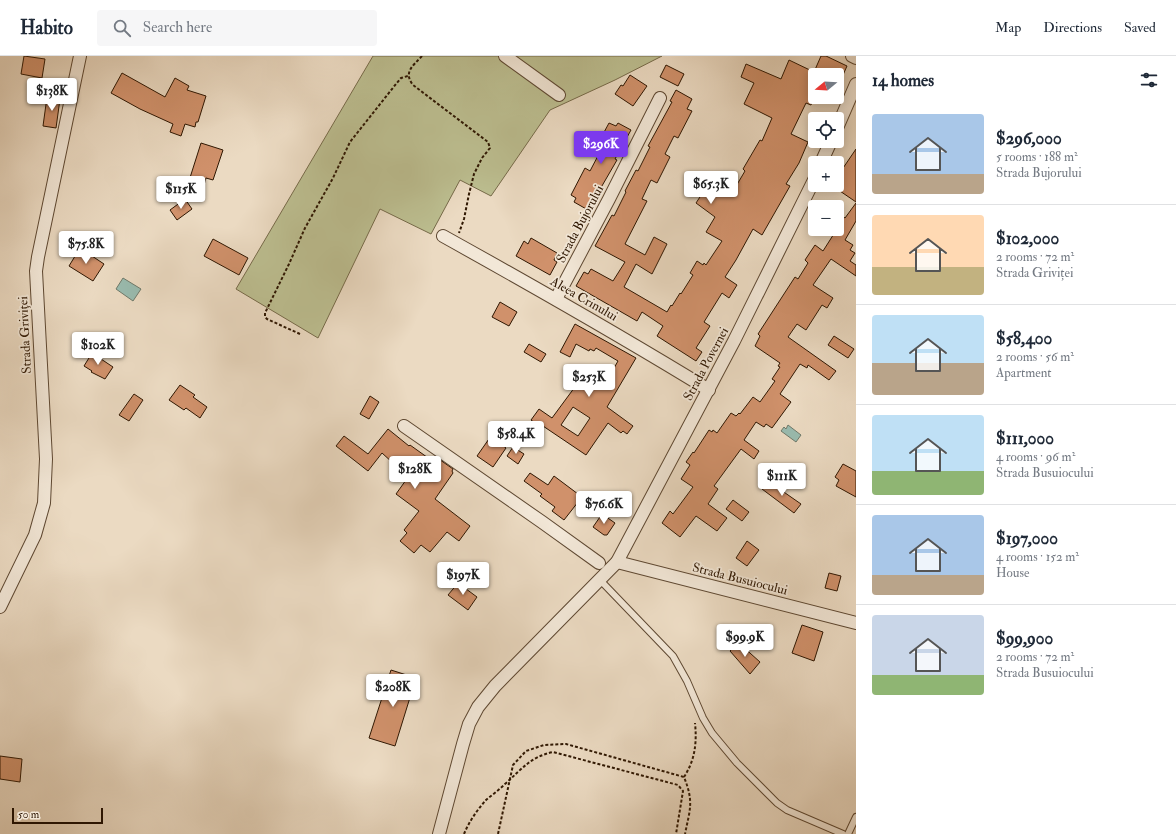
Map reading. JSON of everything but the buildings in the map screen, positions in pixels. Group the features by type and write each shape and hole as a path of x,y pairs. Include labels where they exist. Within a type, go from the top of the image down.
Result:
{"street":[{"name":"Strada Griviței","path":"0,607 35,535 44,503 46,459 36,271 80,56"},
{"path":"505,56 559,95"},
{"path":"852,56 856,58"},
{"path":"844,112 856,84"},
{"name":"Strada Bujorului","path":"556,299 660,98"},
{"name":"Strada Povernei","path":"618,562 709,390 808,192"},
{"name":"Aleea Crinului","path":"443,236 556,299 709,390"},
{"path":"404,426 599,563"},
{"path":"438,834 463,744 474,714 485,697 618,562"},
{"name":"Strada Busuiocului","path":"618,562 856,623"}],"lane":[{"path":"599,563 609,570"},
{"path":"600,580 673,656 687,681 703,718 712,733 737,763 777,803 787,810 843,834"},
{"path":"848,834 856,817"}],"path":[{"path":"408,76 409,72 422,56"},
{"path":"408,76 413,85 488,142 490,148 482,158 474,174 464,219 457,237"},
{"path":"300,334 267,319 265,317 265,313 305,228 333,178 350,142 401,78 408,76"},
{"path":"685,834 691,802 684,777 689,768 697,740 695,719"},
{"path":"498,834 513,765 526,751 544,745 566,744 684,777"},
{"path":"464,834 469,823 486,800 510,780 522,767 542,754 553,752 678,785 683,791 676,834"}],"green space":[{"path":"373,56 662,56 615,80 550,110 491,196 460,180 431,234 380,209 318,338 236,289"}],"water":[{"path":"123,278 141,289 133,301 116,289"},
{"path":"788,425 801,435 796,442 781,431 784,427 786,429"}]}
